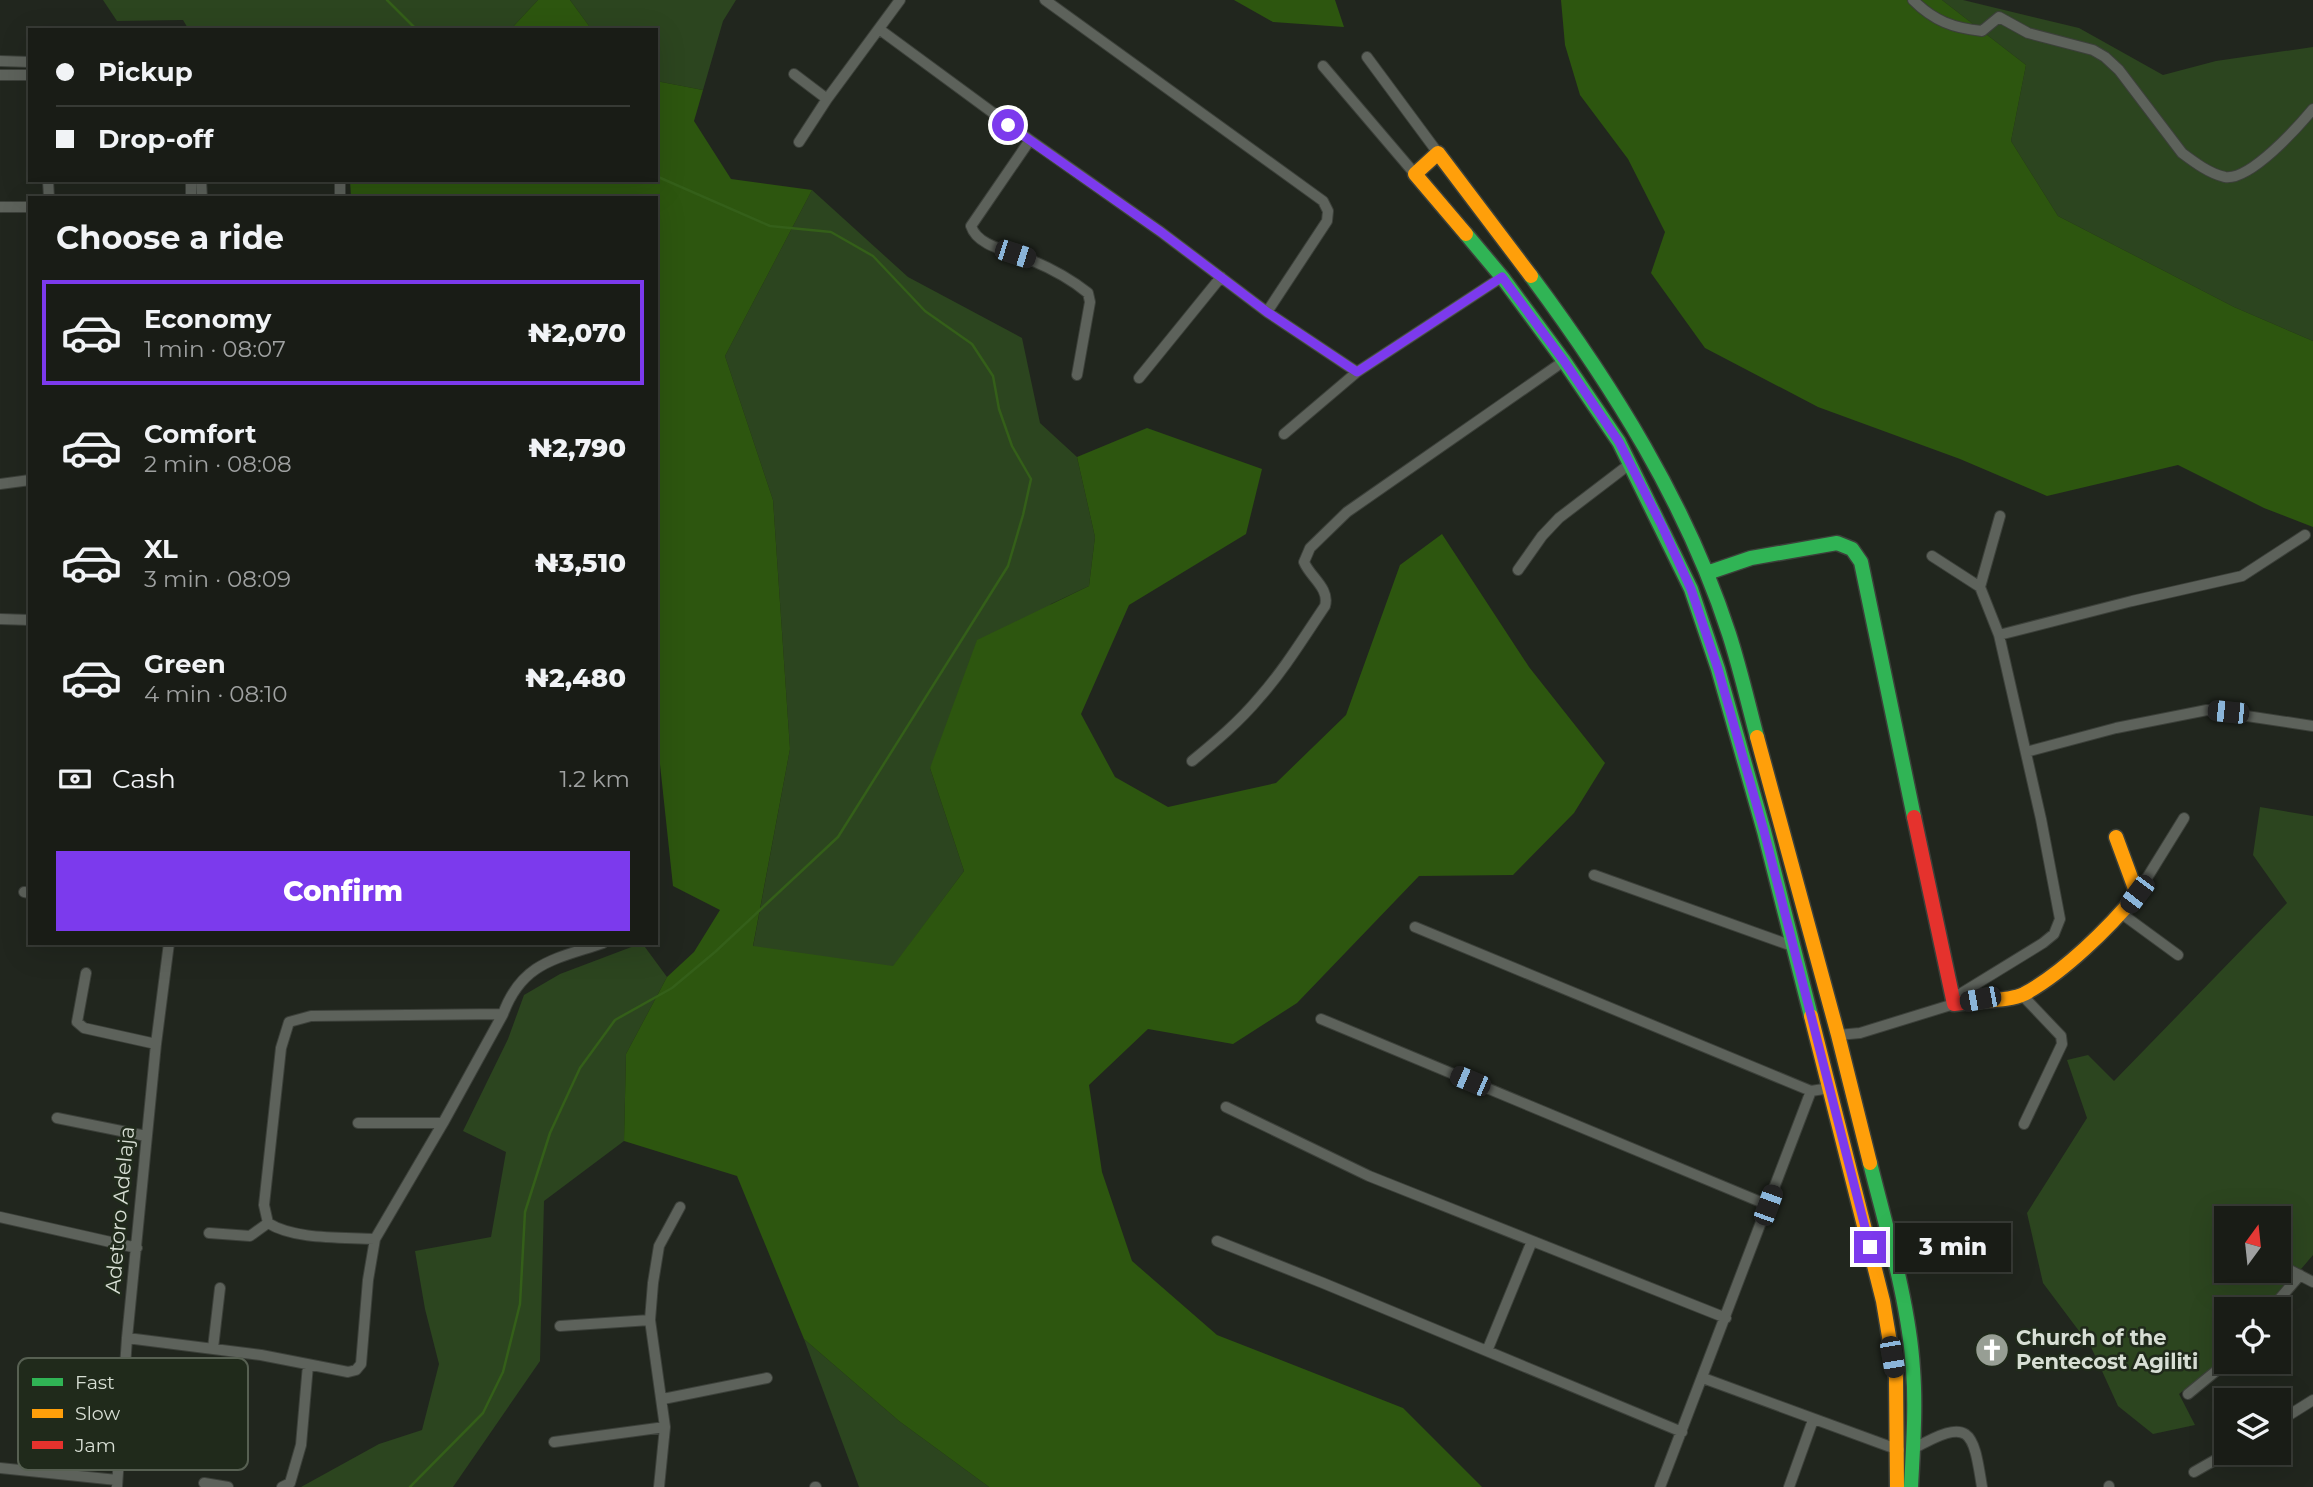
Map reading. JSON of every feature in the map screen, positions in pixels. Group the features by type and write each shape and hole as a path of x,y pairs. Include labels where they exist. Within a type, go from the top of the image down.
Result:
{"street":[{"path":"799,142 827,99 900,0"},
{"path":"1913,0 1942,23 1959,29 1982,31 1999,17 2028,33 2092,50 2105,57 2119,70 2182,153 2195,163 2227,177 2244,173 2294,131 2313,109"},
{"path":"1052,2 1323,201 1328,211 1327,221 1267,312"},
{"path":"879,29 1267,312 1357,372"},
{"path":"1367,57 1462,181 1601,376 1645,450 1707,573 1729,634 1750,706 1890,1242 1907,1326 1915,1409 1897,1487"},
{"path":"0,61 28,62"},
{"path":"1323,66 1502,277 1564,361 1631,463 1691,589 1715,658 1795,947 1883,1301 1911,1487"},
{"path":"794,74 827,99"},
{"path":"0,75 28,75"},
{"path":"1030,141 971,226 978,237 1030,259 1088,293 1090,302 1077,375"},
{"path":"1415,174 1438,153"},
{"path":"0,207 28,207"},
{"path":"1139,379 1221,276"},
{"path":"1284,434 1357,372 1502,277"},
{"path":"1192,761 1225,734 1259,699 1325,606 1325,591 1304,562 1310,548 1347,512 1564,361"},
{"path":"1518,570 1542,536 1559,518 1631,463"},
{"path":"0,484 28,480"},
{"path":"1980,587 2000,516"},
{"path":"1999,635 2242,576 2305,535"},
{"path":"1707,573 1751,558 1837,543 1849,546 1857,552 1954,1004"},
{"path":"1932,556 1980,587 1999,635 2060,908 2058,927 2054,934 1960,994 1954,1004"},
{"path":"0,619 28,620"},
{"path":"2026,752 2116,728 2207,710 2313,726"},
{"path":"1838,1035 1860,1033 1954,1004 2022,995 2064,965 2122,914 2185,818"},
{"path":"2116,837 2137,894"},
{"path":"1594,875 1795,947"},
{"path":"2122,914 2178,955"},
{"path":"1415,928 1811,1091 1830,1088"},
{"name":"Adetoro Adelaja","path":"126,1358 146,1136 169,945"},
{"path":"127,1338 356,1370 360,1364 375,1239 443,1123 503,1014 510,995 532,969 598,945"},
{"path":"86,974 77,1022 84,1028 156,1044"},
{"path":"1804,982 1823,978"},
{"path":"2022,995 2061,1036 2062,1044 2024,1124"},
{"path":"375,1239 296,1234 280,1231 268,1223 264,1205 281,1048 289,1022 311,1016 503,1014"},
{"path":"1321,1019 1768,1205"},
{"path":"1660,1487 1811,1091"},
{"path":"1226,1107 1369,1176 1726,1318"},
{"path":"57,1118 146,1136"},
{"path":"358,1123 443,1123"},
{"path":"659,1487 665,1427 650,1320 659,1246 680,1207"},
{"path":"0,1217 137,1248"},
{"path":"209,1233 250,1236 268,1223"},
{"path":"1217,1241 1682,1432"},
{"path":"1488,1351 1532,1241"},
{"path":"2291,1270 2313,1282"},
{"path":"2281,1297 2300,1275"},
{"path":"213,1348 220,1288"},
{"path":"559,1326 650,1320"},
{"path":"282,1487 290,1483 297,1465 308,1365"},
{"path":"2188,1394 2214,1373"},
{"path":"663,1399 767,1378"},
{"path":"1703,1378 1813,1420 1906,1449 1952,1431 1964,1433 1973,1441 1982,1487"},
{"path":"2291,1414 2313,1400"},
{"path":"1789,1487 1813,1420"},
{"path":"554,1442 665,1427"},
{"path":"2194,1472 2214,1461"},
{"path":"0,1468 120,1485"},
{"path":"204,1483 228,1487"}],"green space":[{"path":"103,0 538,0 512,28 188,28 183,20 117,21"},
{"path":"538,0 570,0 591,28 512,28"},
{"path":"570,0 736,0 723,21 703,90 658,81 658,28 591,28"},
{"path":"1234,0 1335,0 1344,27 1273,22"},
{"path":"1561,0 1942,0 2026,65 2011,141 2058,216 2234,307 2313,341 2313,527 2264,508 2178,465 2047,496 1960,459 1818,407 1705,348 1651,273 1665,232 1628,159 1580,95 1565,45"},
{"path":"1942,0 1963,0 2079,28 2163,75 2216,61 2313,47 2313,341 2234,307 2058,216 2011,141 2026,65"},
{"path":"658,81 703,90 694,121 731,179 812,190 725,356 773,500 790,749 753,946 893,966 964,871 930,768 977,640 1089,586 1095,537 1077,457 1147,428 1262,469 1246,534 1129,605 1081,714 1115,777 1168,807 1276,783 1346,715 1400,565 1442,534 1529,667 1605,763 1574,813 1513,875 1419,876 1297,1003 1233,1044 1148,1029 1089,1085 1102,1172 1132,1261 1217,1335 1403,1408 1482,1487 989,1487 899,1421 804,1339 737,1176 624,1141 626,1054 667,977 694,952 720,910 673,886 658,746 658,196 351,196 350,182 658,182"},
{"path":"812,190 908,277 1022,338 1040,423 1077,457 1095,537 1089,586 1051,604 930,768 964,871 893,967 753,947 790,749 773,500 725,356"},
{"path":"2260,807 2313,816 2313,1255 2291,1281 2291,1206 2214,1206 2214,1283 2289,1283 2277,1297 2214,1297 2214,1366 2179,1394 2195,1425 2153,1434 2118,1406 2091,1347 2043,1283 2027,1213 2087,1118 2067,1060 2088,1055 2114,1081 2287,903 2253,855"},
{"path":"637,945 643,945 667,977 626,1054 624,1141 544,1201 540,1361 453,1487 301,1487 379,1444 422,1430 439,1364 425,1309 415,1251 491,1237 506,1152 463,1131 508,1039 524,995 560,974"},
{"path":"804,1339 899,1421 989,1487 859,1487"}],"waterway":[{"path":"387,0 415,28"},
{"path":"410,1487 483,1413 503,1372 520,1304 525,1212 550,1133 580,1068 615,1020 672,988 715,952 838,837 1008,566 1031,479 1012,446 999,409 993,376 972,344 925,311 873,256 831,232 770,226 658,177"}],"traffic: fast":[{"path":"1466,234 1502,277 1564,361 1619,442 1691,589 1718,669 1764,831 1811,1016"},
{"path":"1531,276 1618,403 1669,492 1712,586 1733,647 1757,737"},
{"path":"1707,573 1751,558 1837,543 1852,549 1861,562 1914,817"},
{"path":"1870,1163 1896,1265 1911,1344 1914,1398 1911,1487"}],"traffic: slow":[{"path":"1466,234 1415,174 1438,153 1531,276"},
{"path":"1757,737 1870,1163"},
{"path":"1971,1002 2012,998 2039,985 2085,949 2126,907 2137,894 2116,837"},
{"path":"1811,1016 1883,1301 1896,1378 1897,1487"}],"traffic: jam":[{"path":"1914,817 1954,1004 1971,1002"}],"place":[{"name":"Church of the Pentecost Agiliti","path":"1992,1350"}],"route":[{"path":"1008,125 1161,232 1267,312 1357,372 1502,277 1619,442 1691,589 1718,669 1764,831 1870,1247"}]}
